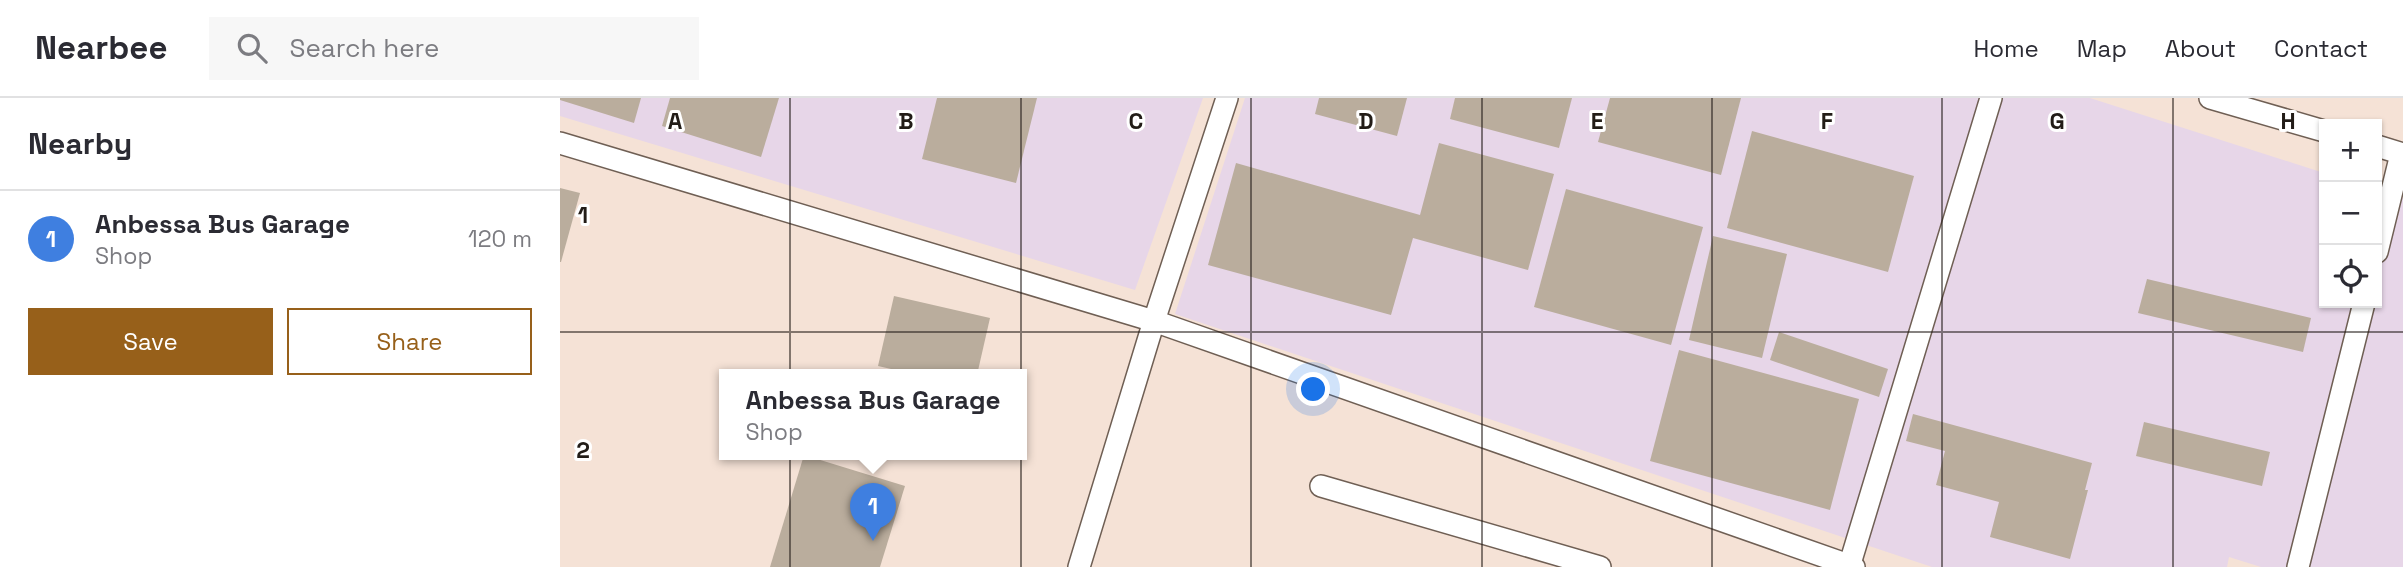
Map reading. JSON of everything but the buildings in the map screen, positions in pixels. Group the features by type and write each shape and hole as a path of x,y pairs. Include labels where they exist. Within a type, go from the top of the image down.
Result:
{"street":[{"path":"1079,567 1154,321 1227,98"},
{"path":"560,143 1154,321 1851,567 1991,98"},
{"path":"2210,98 2319,130"},
{"path":"2379,245 2402,154 2382,148"},
{"path":"2298,567 2363,308"},
{"path":"1321,486 1600,567"}],"shaded area":[{"path":"560,98 1203,98 1135,290 560,116"},
{"path":"1245,98 2090,98 2319,171 2319,308 2382,308 2382,191 2403,198 2403,567 2261,567 2229,557 2227,567 1932,567 1175,314"}],"place":[{"name":"Anbessa Bus Garage","path":"873,541"}]}
